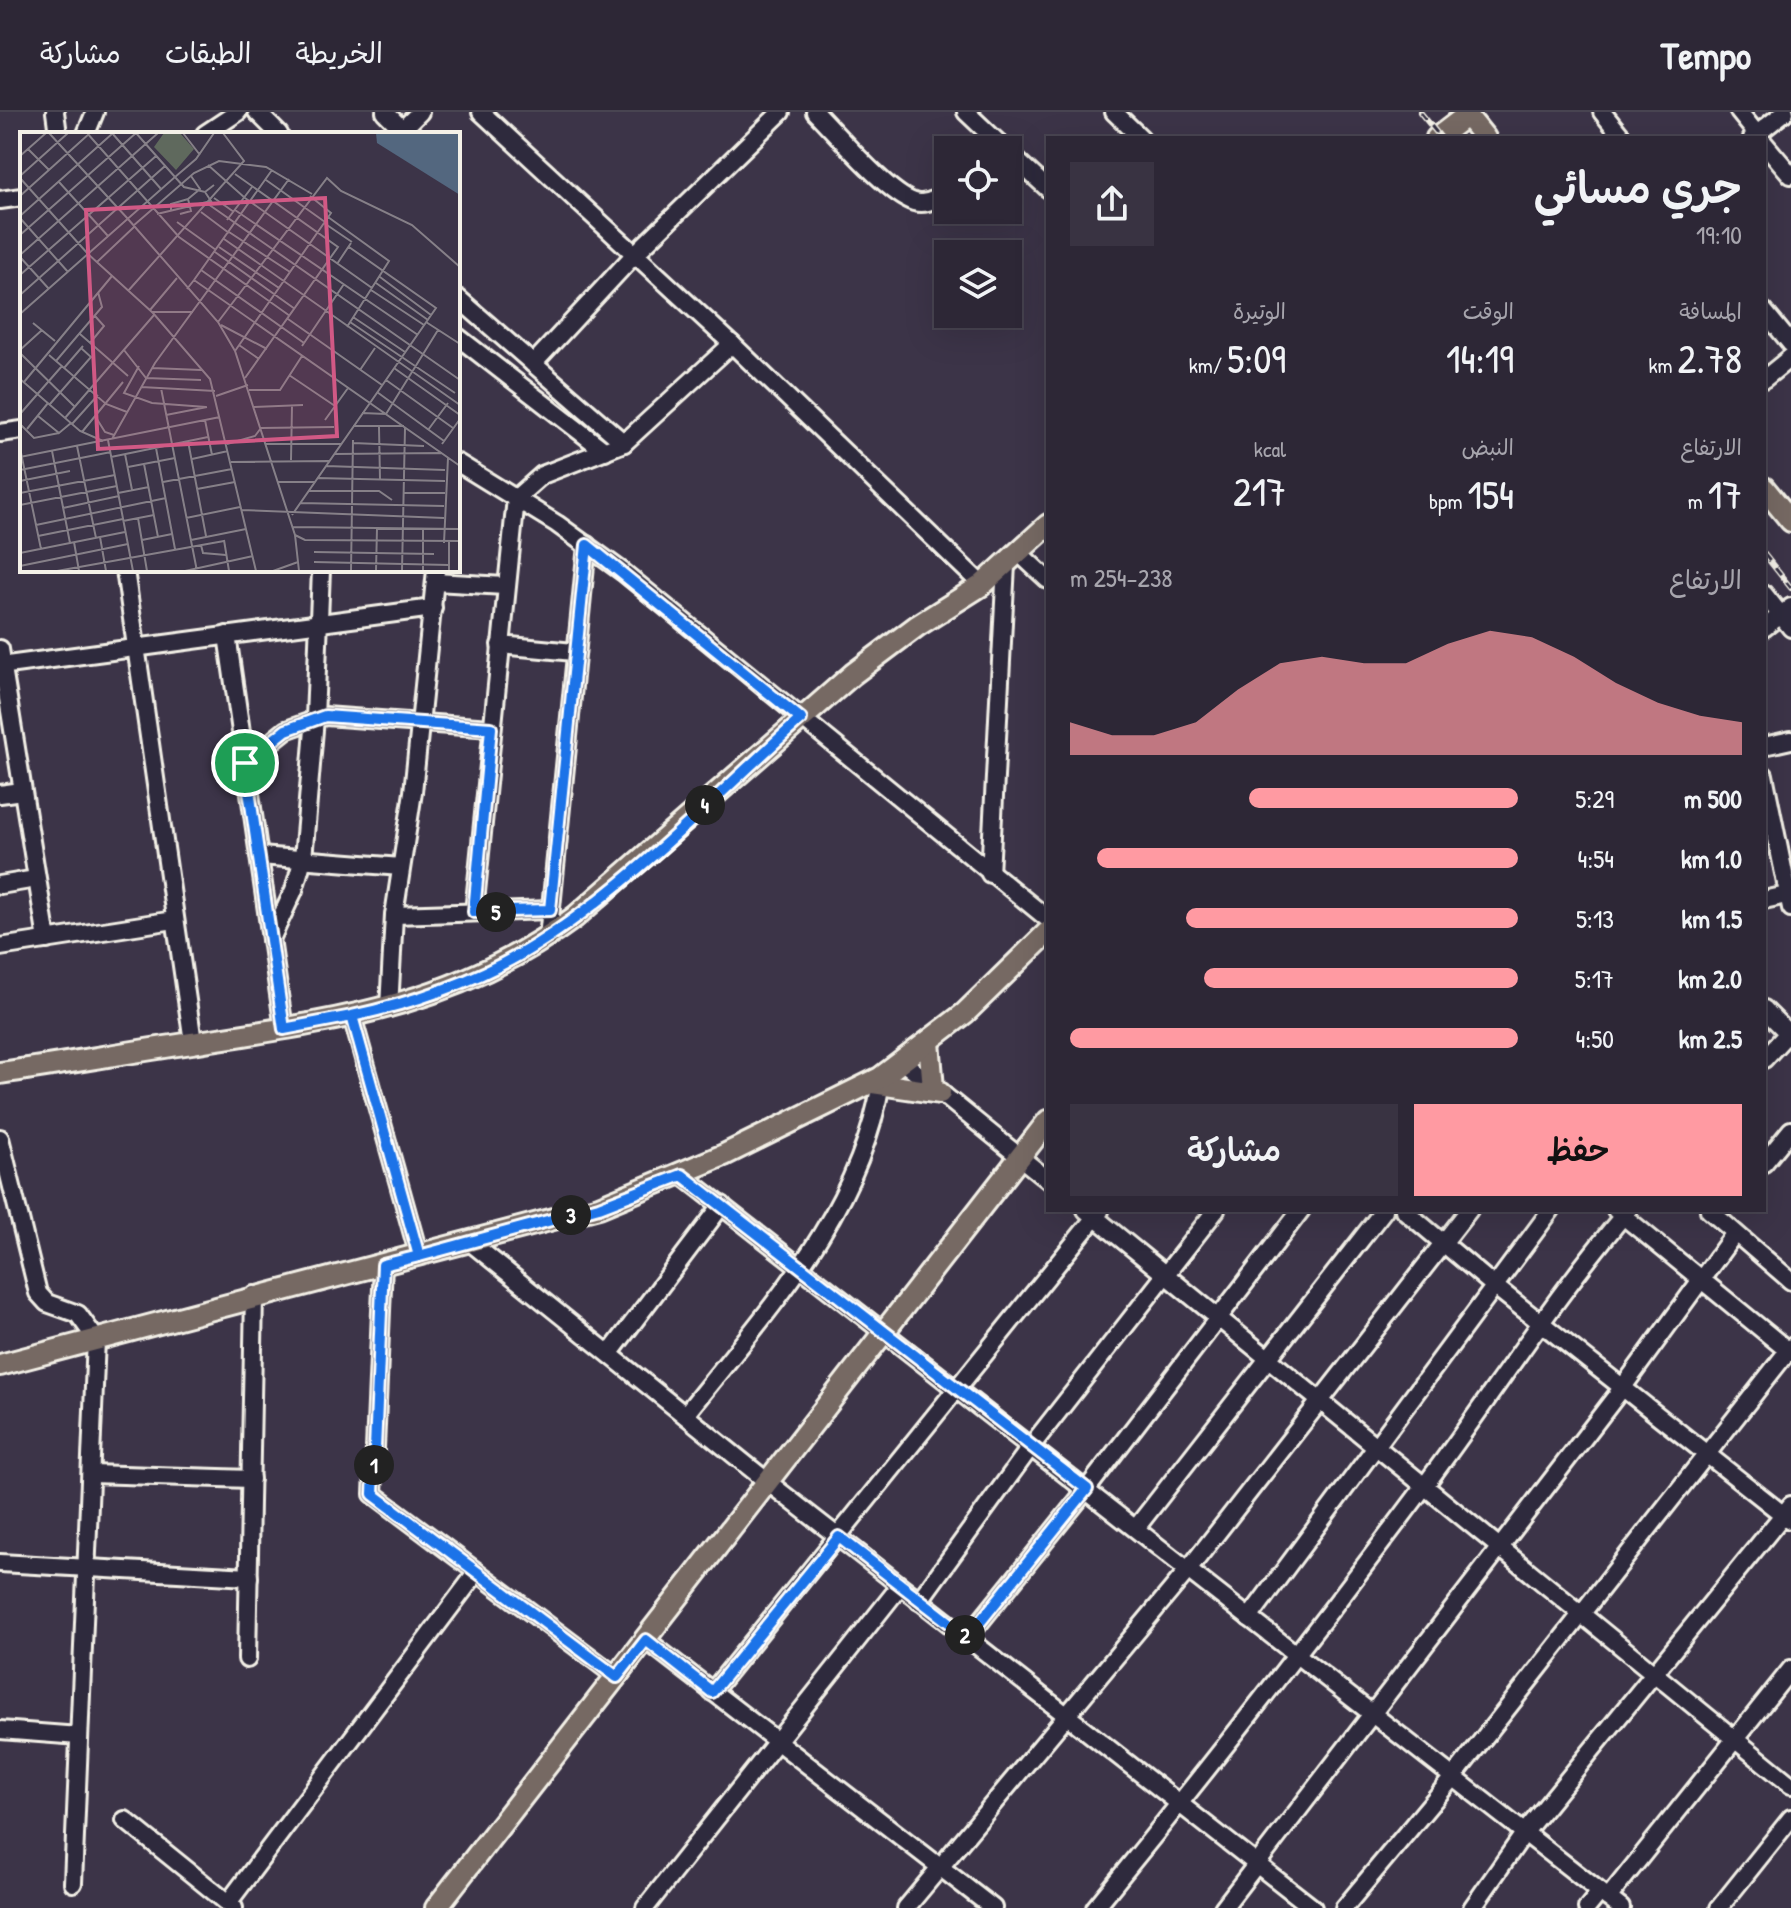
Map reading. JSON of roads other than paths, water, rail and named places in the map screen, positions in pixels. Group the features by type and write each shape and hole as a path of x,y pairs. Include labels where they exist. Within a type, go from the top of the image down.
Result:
{"main road":[{"path":"1439,136 1467,113 1484,136"},
{"path":"1766,490 1791,521"},
{"path":"0,1073 352,1016 389,1008 480,975 548,938 632,870 801,719 885,649 982,585 1046,527"},
{"path":"0,1365 254,1295 419,1256 599,1207 682,1175 877,1083 965,1013 1046,934"},
{"path":"877,1083 936,1090 929,1042"},
{"path":"436,1908 1046,1124"}],"street":[{"path":"55,112 58,132"},
{"path":"87,132 95,112"},
{"path":"208,132 238,112"},
{"path":"257,112 277,132"},
{"path":"385,112 400,132 420,112"},
{"path":"481,112 732,344 982,585"},
{"path":"533,364 634,255 781,112"},
{"path":"815,112 875,172 906,197 915,202 934,198"},
{"path":"966,112 987,136"},
{"path":"1114,112 1139,136"},
{"path":"1602,112 1621,136"},
{"path":"1739,112 1757,136"},
{"path":"1760,136 1785,112"},
{"path":"1766,147 1791,175"},
{"path":"1022,168 1046,187"},
{"path":"0,200 20,197"},
{"path":"460,300 624,443"},
{"path":"1766,313 1791,344"},
{"path":"460,339 605,451"},
{"path":"474,912 516,498 542,475 624,443 732,344"},
{"path":"1766,377 1791,357"},
{"path":"0,433 20,430"},
{"path":"460,464 587,545 1046,917"},
{"path":"548,938 587,545"},
{"path":"990,874 1012,558 1046,579"},
{"path":"125,572 193,1042"},
{"path":"271,939 294,890 303,859 321,623 321,572"},
{"path":"389,1008 394,915 422,721 436,576 505,586"},
{"path":"1766,596 1788,617 1766,627"},
{"path":"47,940 1,661 136,648 433,608"},
{"path":"227,635 284,1029"},
{"path":"500,645 574,652"},
{"path":"245,763 281,733 315,718 343,715 491,728"},
{"path":"1766,746 1791,740"},
{"path":"0,794 22,791"},
{"path":"1766,795 1769,826 1790,899 1766,900"},
{"path":"260,856 401,867"},
{"path":"0,885 36,879"},
{"path":"394,915 550,910"},
{"path":"0,947 174,920"},
{"path":"1766,1011 1789,1035 1766,1057"},
{"path":"352,1016 419,1256"},
{"path":"903,1062 1046,1178"},
{"path":"685,1415 828,1229 849,1185 876,1112 877,1083"},
{"path":"1766,1161 1791,1130"},
{"path":"0,1138 41,1298 78,1314 96,1339 73,1883"},
{"path":"682,1175 960,1388 1372,1715 1610,1899"},
{"path":"610,1353 722,1205"},
{"path":"712,1692 960,1388 1094,1212 1164,1277 1583,1613 1791,1785"},
{"path":"919,1601 1032,1445 1214,1212"},
{"path":"968,1637 1087,1489 1299,1212"},
{"path":"1136,1528 1382,1212"},
{"path":"1406,1212 1539,1322 1788,1513 1525,1832 1472,1908"},
{"path":"906,1908 1188,1570 1467,1212"},
{"path":"1249,1618 1549,1212"},
{"path":"1095,1908 1180,1804 1424,1487 1539,1322 1622,1212 1790,1350 1454,1776 1344,1908"},
{"path":"1717,1213 1735,1233 1791,1281"},
{"path":"1223,1908 1623,1387 1735,1233"},
{"path":"470,1242 769,1483 1313,1908"},
{"path":"383,1265 373,1494 617,1677"},
{"path":"247,1659 254,1295"},
{"path":"91,1474 251,1479"},
{"path":"0,1563 249,1577"},
{"path":"125,1820 231,1906 477,1572"},
{"path":"645,1908 900,1586"},
{"path":"646,1640 993,1908"},
{"path":"1587,1908 1610,1899 1791,1669"},
{"path":"0,1730 79,1736"},
{"path":"1719,1908 1791,1818"}],"railway":[{"path":"1420,112 1439,136"},
{"path":"1766,557 1791,588"}]}
